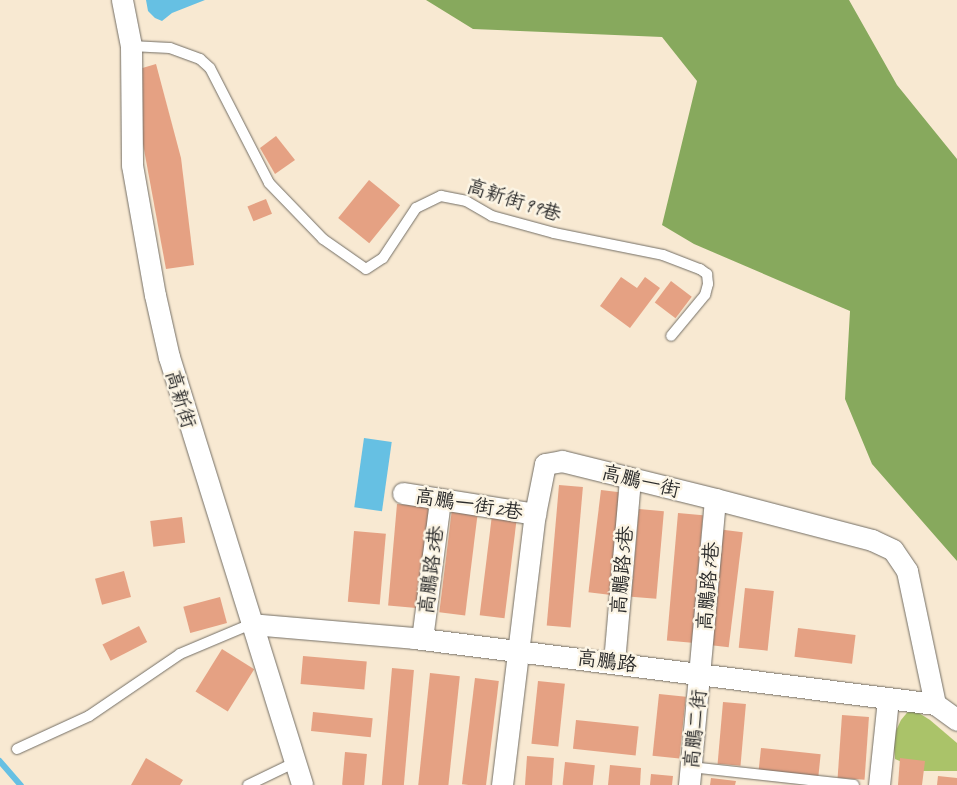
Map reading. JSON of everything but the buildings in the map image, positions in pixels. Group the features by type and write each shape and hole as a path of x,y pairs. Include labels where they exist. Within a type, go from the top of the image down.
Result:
{"street":[{"name":"高新街","path":"122,0 131,46 132,165 168,357 302,785"},
{"name":"高鵬一街","path":"502,785 535,514 545,464 562,461 630,479 715,498 872,540 892,550 907,571 935,704"},
{"name":"高鵬路5巷","path":"614,662 630,479"},
{"name":"高鵬一街2巷","path":"403,493 535,514"},
{"name":"高鵬路7巷","path":"701,673 715,498"},
{"name":"高鵬路3巷","path":"422,639 440,500"},
{"name":"高鵬路","path":"251,624 422,639 935,704 957,720"},
{"name":"高鵬二街","path":"690,776 701,673"},
{"path":"879,785 888,698"}],"lane":[{"name":"高新街99巷","path":"131,46 170,48 200,60 210,68 269,184 323,239 366,269 383,258 416,208 441,196 466,202 500,218 554,233 663,255 700,269 707,274 708,284 705,295 671,336"},
{"path":"16,749 89,716 180,654 251,624"},
{"path":"248,785 294,763"},
{"path":"690,776 854,785"}],"green space":[{"path":"426,0 849,0 897,85 957,159 957,561 872,464 845,399 850,311 694,244 662,225 697,81 662,37 473,29"},
{"path":"911,708 930,720 957,743 957,771 923,771 895,759 893,737 901,720"}],"water":[{"path":"146,0 205,0 172,13 162,21 155,18 148,11"},
{"path":"364,438 392,442 382,511 354,507"}],"waterway":[{"path":"0,761 21,785"}]}
